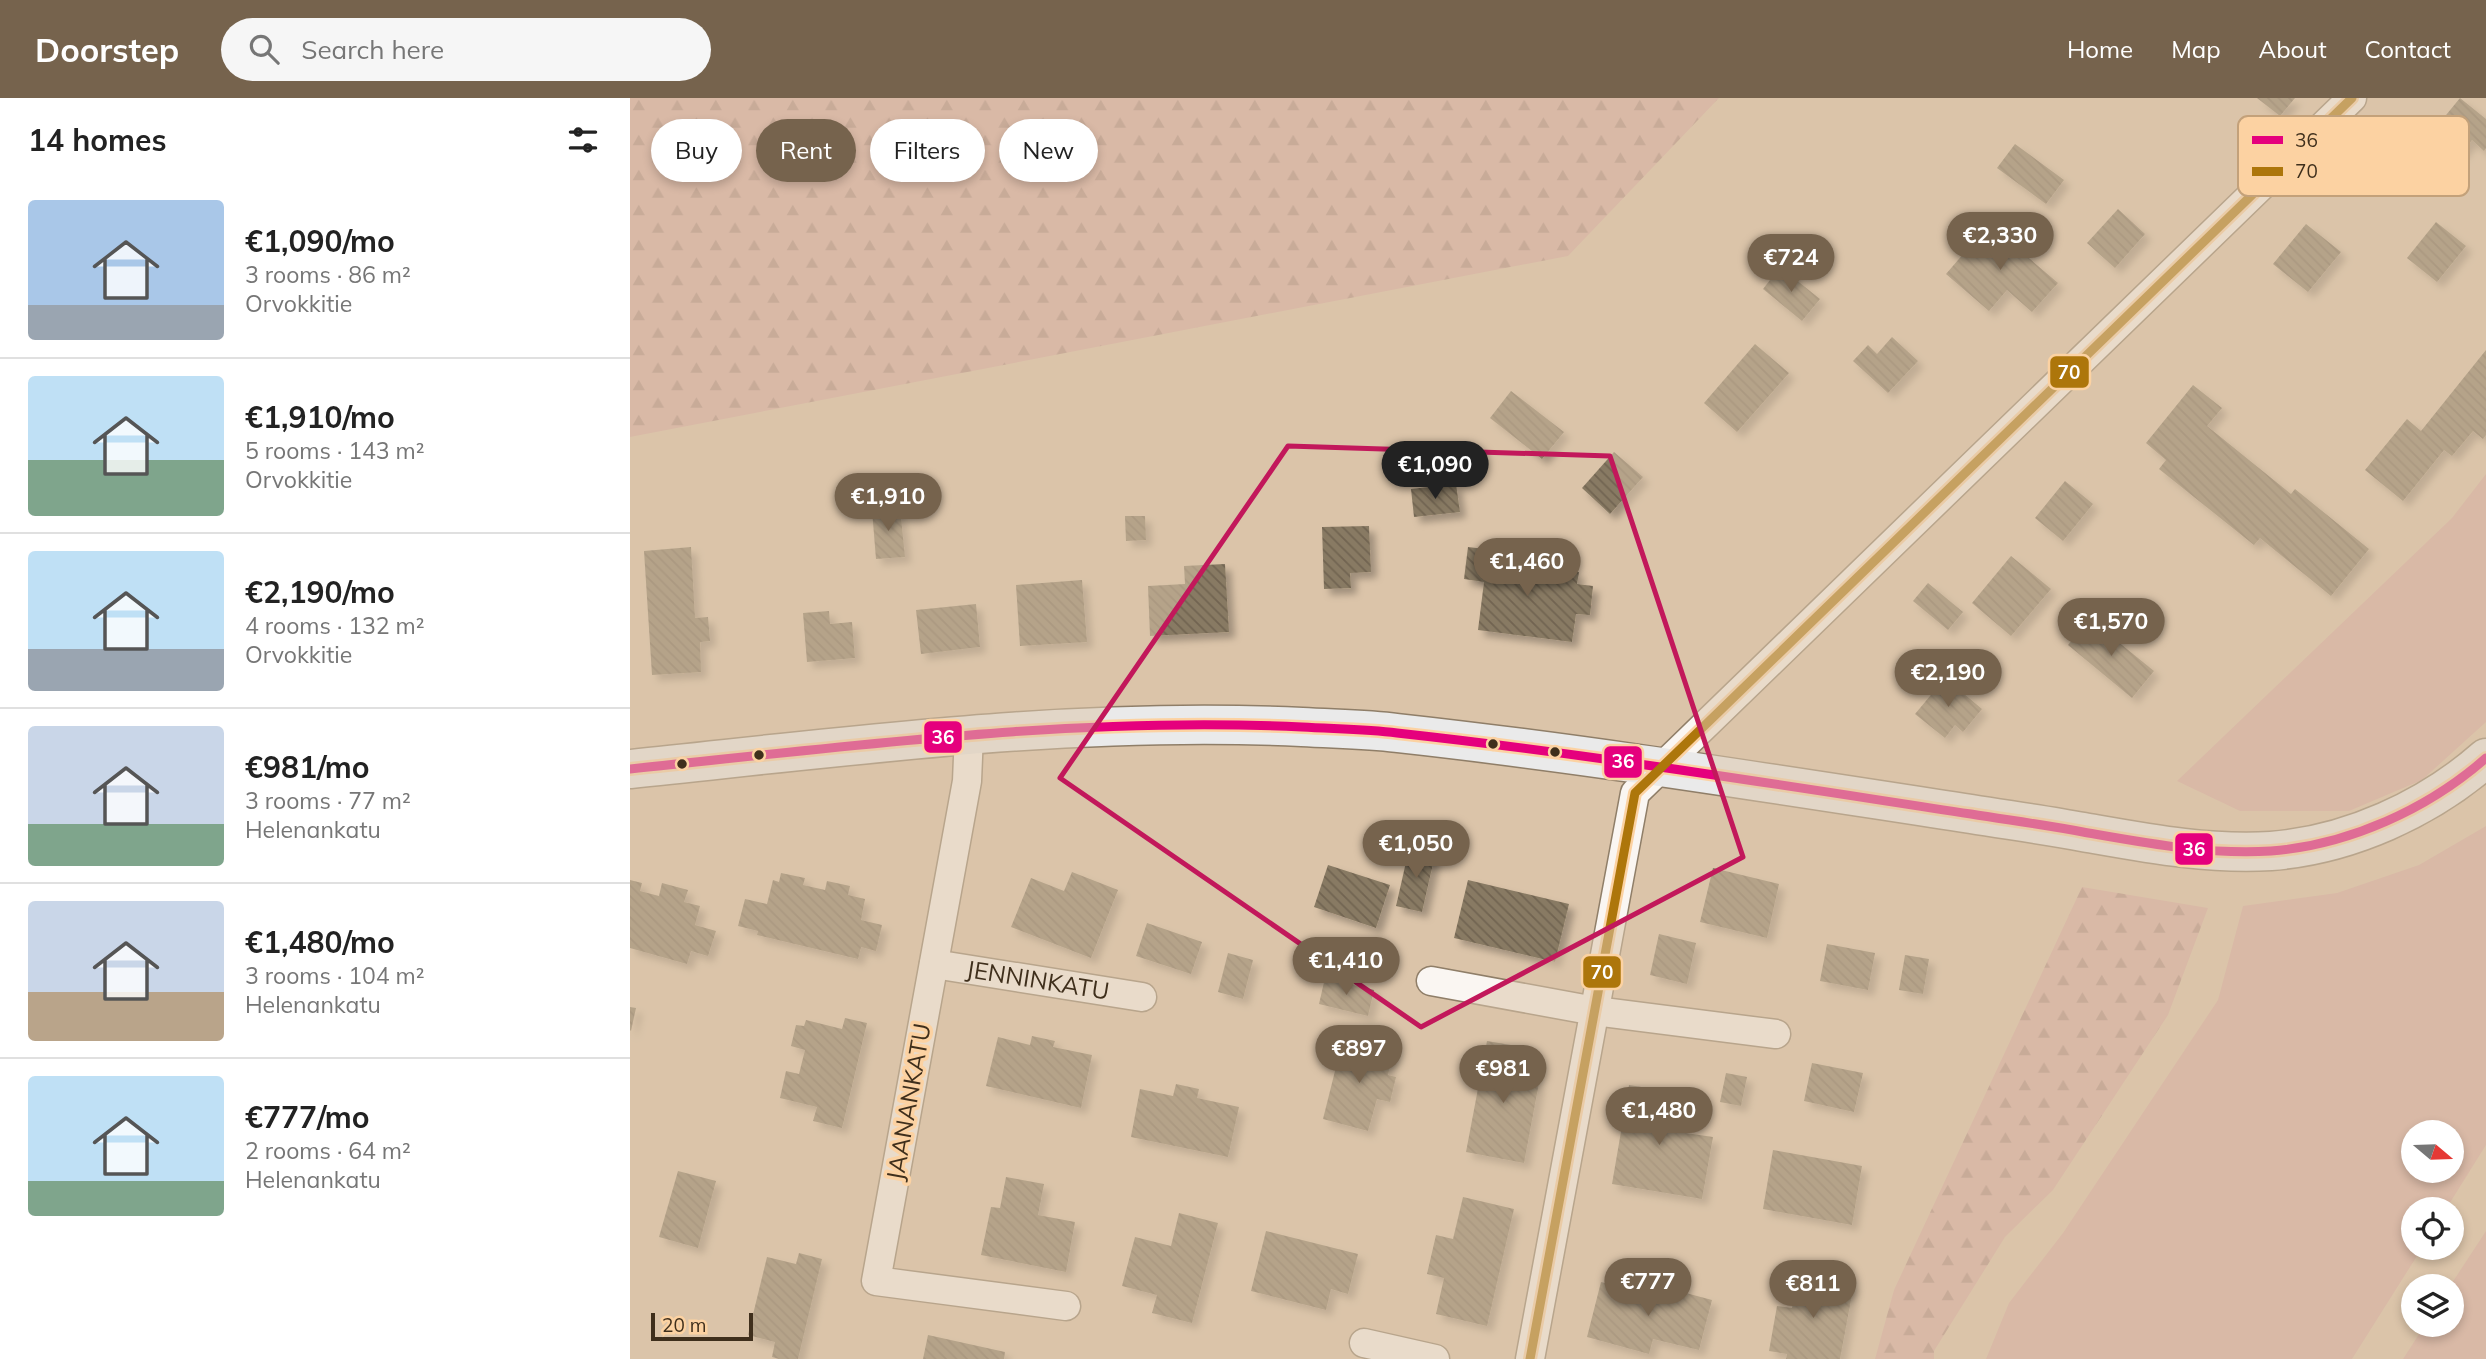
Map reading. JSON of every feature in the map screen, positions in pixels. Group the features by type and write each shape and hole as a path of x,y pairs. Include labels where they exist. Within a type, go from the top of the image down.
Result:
{"street":[{"path":"2333,116 2352,98"},
{"path":"1530,1359 1635,793 2251,196"},
{"path":"630,769 969,734 1164,724 1392,732 1664,767 2158,845 2224,853 2277,850 2336,839 2368,828 2416,807 2468,774 2486,758"},
{"name":"JAANANKATU","path":"969,734 967,781 876,1281 1066,1306"},
{"name":"JENNINKATU","path":"934,964 1142,997"},
{"path":"1431,981 1595,1011 1776,1034"},
{"path":"1364,1343 1435,1359"}],"highlighted area":[{"path":"1288,446 1610,456 1743,857 1421,1027 1060,778"}],"green space":[{"path":"630,98 1719,98 1568,256 630,437"},
{"path":"2486,474 2486,722 2422,780 2349,811 2240,811 2177,781 2452,518"},
{"path":"2486,826 2486,1145 2464,1180 2464,1120 2401,1120 2401,1183 2462,1183 2454,1197 2401,1197 2401,1260 2414,1260 2406,1274 2401,1274 2401,1281 2352,1359 1986,1359 2009,1303 2063,1233 2218,1000 2243,906 2337,893 2419,865"},
{"path":"2082,887 2208,908 2168,1015 2053,1190 2005,1237 1934,1351 1934,1359 1875,1359 1894,1290"},
{"path":"2486,1231 2486,1359 2403,1359 2417,1337 2464,1337 2464,1274 2458,1274"}],"building":[{"path":"2257,98 2295,98 2280,116"},
{"path":"2460,98 2486,119 2484,151 2472,140 2469,144 2469,116 2445,116"},
{"path":"2015,144 2064,180 2046,204 1997,168"},
{"path":"2118,209 2145,234 2115,268 2087,243"},
{"path":"2436,222 2466,246 2437,282 2407,258"},
{"path":"1989,224 2058,283 2032,312 2007,290 1989,311 1946,274"},
{"path":"2306,224 2341,252 2308,292 2273,264"},
{"path":"1780,267 1820,299 1802,321 1763,289"},
{"path":"1892,337 1918,361 1888,393 1853,361 1868,345 1877,354"},
{"path":"1755,344 1789,373 1737,432 1704,403"},
{"path":"2486,350 2486,435 2483,439 2473,431 2452,456 2444,450 2403,501 2365,470 2407,419 2421,431"},
{"path":"2193,385 2222,408 2207,426 2291,494 2295,489 2369,549 2331,596 2260,538 2254,545 2159,469 2166,460 2146,443"},
{"path":"1511,391 1564,432 1542,459 1490,418"},
{"path":"1614,452 1643,477 1610,514 1582,488"},
{"path":"2065,481 2093,504 2063,541 2035,518"},
{"path":"1456,484 1460,512 1414,517 1411,489"},
{"path":"900,507 905,557 876,559 872,510"},
{"path":"1125,516 1145,516 1146,540 1126,541"},
{"path":"1369,526 1371,572 1350,573 1351,588 1324,589 1322,527"},
{"path":"691,547 695,618 708,617 710,641 700,642 701,672 652,675 644,551"},
{"path":"1468,547 1493,550 1492,562 1579,572 1577,584 1593,586 1590,615 1576,614 1572,642 1478,630 1484,582 1464,579"},
{"path":"2011,556 2051,589 2011,636 1972,603"},
{"path":"1225,564 1229,632 1150,636 1148,586 1185,584 1184,566"},
{"path":"1082,580 1087,642 1020,646 1016,585"},
{"path":"1928,583 1963,612 1948,630 1913,601"},
{"path":"976,604 980,647 921,654 916,610"},
{"path":"829,611 830,624 852,622 855,658 807,662 803,613"},
{"path":"2090,619 2154,671 2132,698 2068,645"},
{"path":"1945,678 1982,709 1963,732 1955,725 1945,738 1915,714"},
{"path":"1409,849 1435,855 1422,912 1396,906"},
{"path":"1328,865 1390,885 1376,928 1314,907"},
{"path":"1713,868 1779,884 1767,938 1700,922"},
{"path":"1072,872 1118,890 1091,958 1011,927 1031,878 1064,891"},
{"path":"781,873 805,878 803,885 825,890 827,881 850,886 848,895 865,899 861,920 882,925 876,951 861,947 858,959 757,935 758,931 738,926 745,899 767,904 773,880 779,882"},
{"path":"630,880 642,883 640,891 659,896 662,883 688,890 684,902 700,906 695,925 716,931 708,956 691,951 687,964 630,948"},
{"path":"1468,880 1569,904 1555,962 1454,938"},
{"path":"1147,923 1202,942 1191,974 1136,956"},
{"path":"1659,934 1696,943 1687,984 1650,975"},
{"path":"1827,944 1875,953 1868,990 1820,981"},
{"path":"1228,953 1253,960 1243,999 1218,992"},
{"path":"1905,955 1929,959 1923,994 1899,990"},
{"path":"1325,978 1374,990 1368,1016 1319,1004"},
{"path":"630,1007 636,1008 631,1031 630,1030"},
{"path":"845,1018 867,1023 842,1128 813,1121 817,1107 780,1098 786,1071 799,1074 805,1050 791,1046 796,1025 804,1026 806,1020 842,1029"},
{"path":"1032,1036 1055,1041 1053,1047 1092,1055 1081,1108 986,1086 998,1037 1030,1045"},
{"path":"1343,1039 1393,1052 1388,1075 1396,1077 1390,1102 1377,1099 1368,1131 1323,1119"},
{"path":"1487,1041 1529,1048 1523,1080 1539,1083 1524,1163 1466,1152"},
{"path":"1812,1063 1863,1073 1854,1112 1804,1101"},
{"path":"1726,1073 1747,1077 1741,1106 1720,1102"},
{"path":"1176,1084 1199,1089 1197,1098 1239,1107 1228,1157 1131,1137 1140,1089 1173,1096"},
{"path":"1629,1085 1679,1093 1672,1131 1713,1137 1702,1199 1612,1184"},
{"path":"1773,1150 1862,1166 1852,1225 1763,1209"},
{"path":"678,1171 716,1181 698,1248 659,1237"},
{"path":"1006,1177 1044,1184 1038,1215 1075,1222 1066,1272 981,1255 991,1207 1000,1208"},
{"path":"1463,1197 1514,1209 1487,1326 1436,1314 1444,1278 1427,1274 1436,1235 1453,1239"},
{"path":"1179,1213 1218,1223 1192,1323 1152,1313 1157,1295 1122,1286 1135,1237 1171,1246"},
{"path":"1266,1231 1358,1254 1348,1294 1331,1289 1326,1310 1251,1291"},
{"path":"799,1253 822,1259 798,1359 779,1359 772,1357 775,1342 748,1335 767,1257 796,1264"},
{"path":"1799,1274 1854,1284 1840,1359 1786,1359 1787,1354 1769,1351 1777,1306 1792,1308"},
{"path":"1601,1282 1653,1296 1656,1285 1712,1300 1699,1350 1653,1339 1649,1354 1587,1337"},
{"path":"928,1335 1005,1352 1004,1359 923,1359"}],"transit line":[{"name":"70","path":"2333,116 2352,98"},
{"name":"70","path":"1530,1359 1635,793 2251,196"},
{"name":"36","path":"630,769 1049,729 1218,725 1350,729 1613,760 2177,847 2247,852 2271,851 2329,841 2386,821 2439,793 2486,758"}]}
